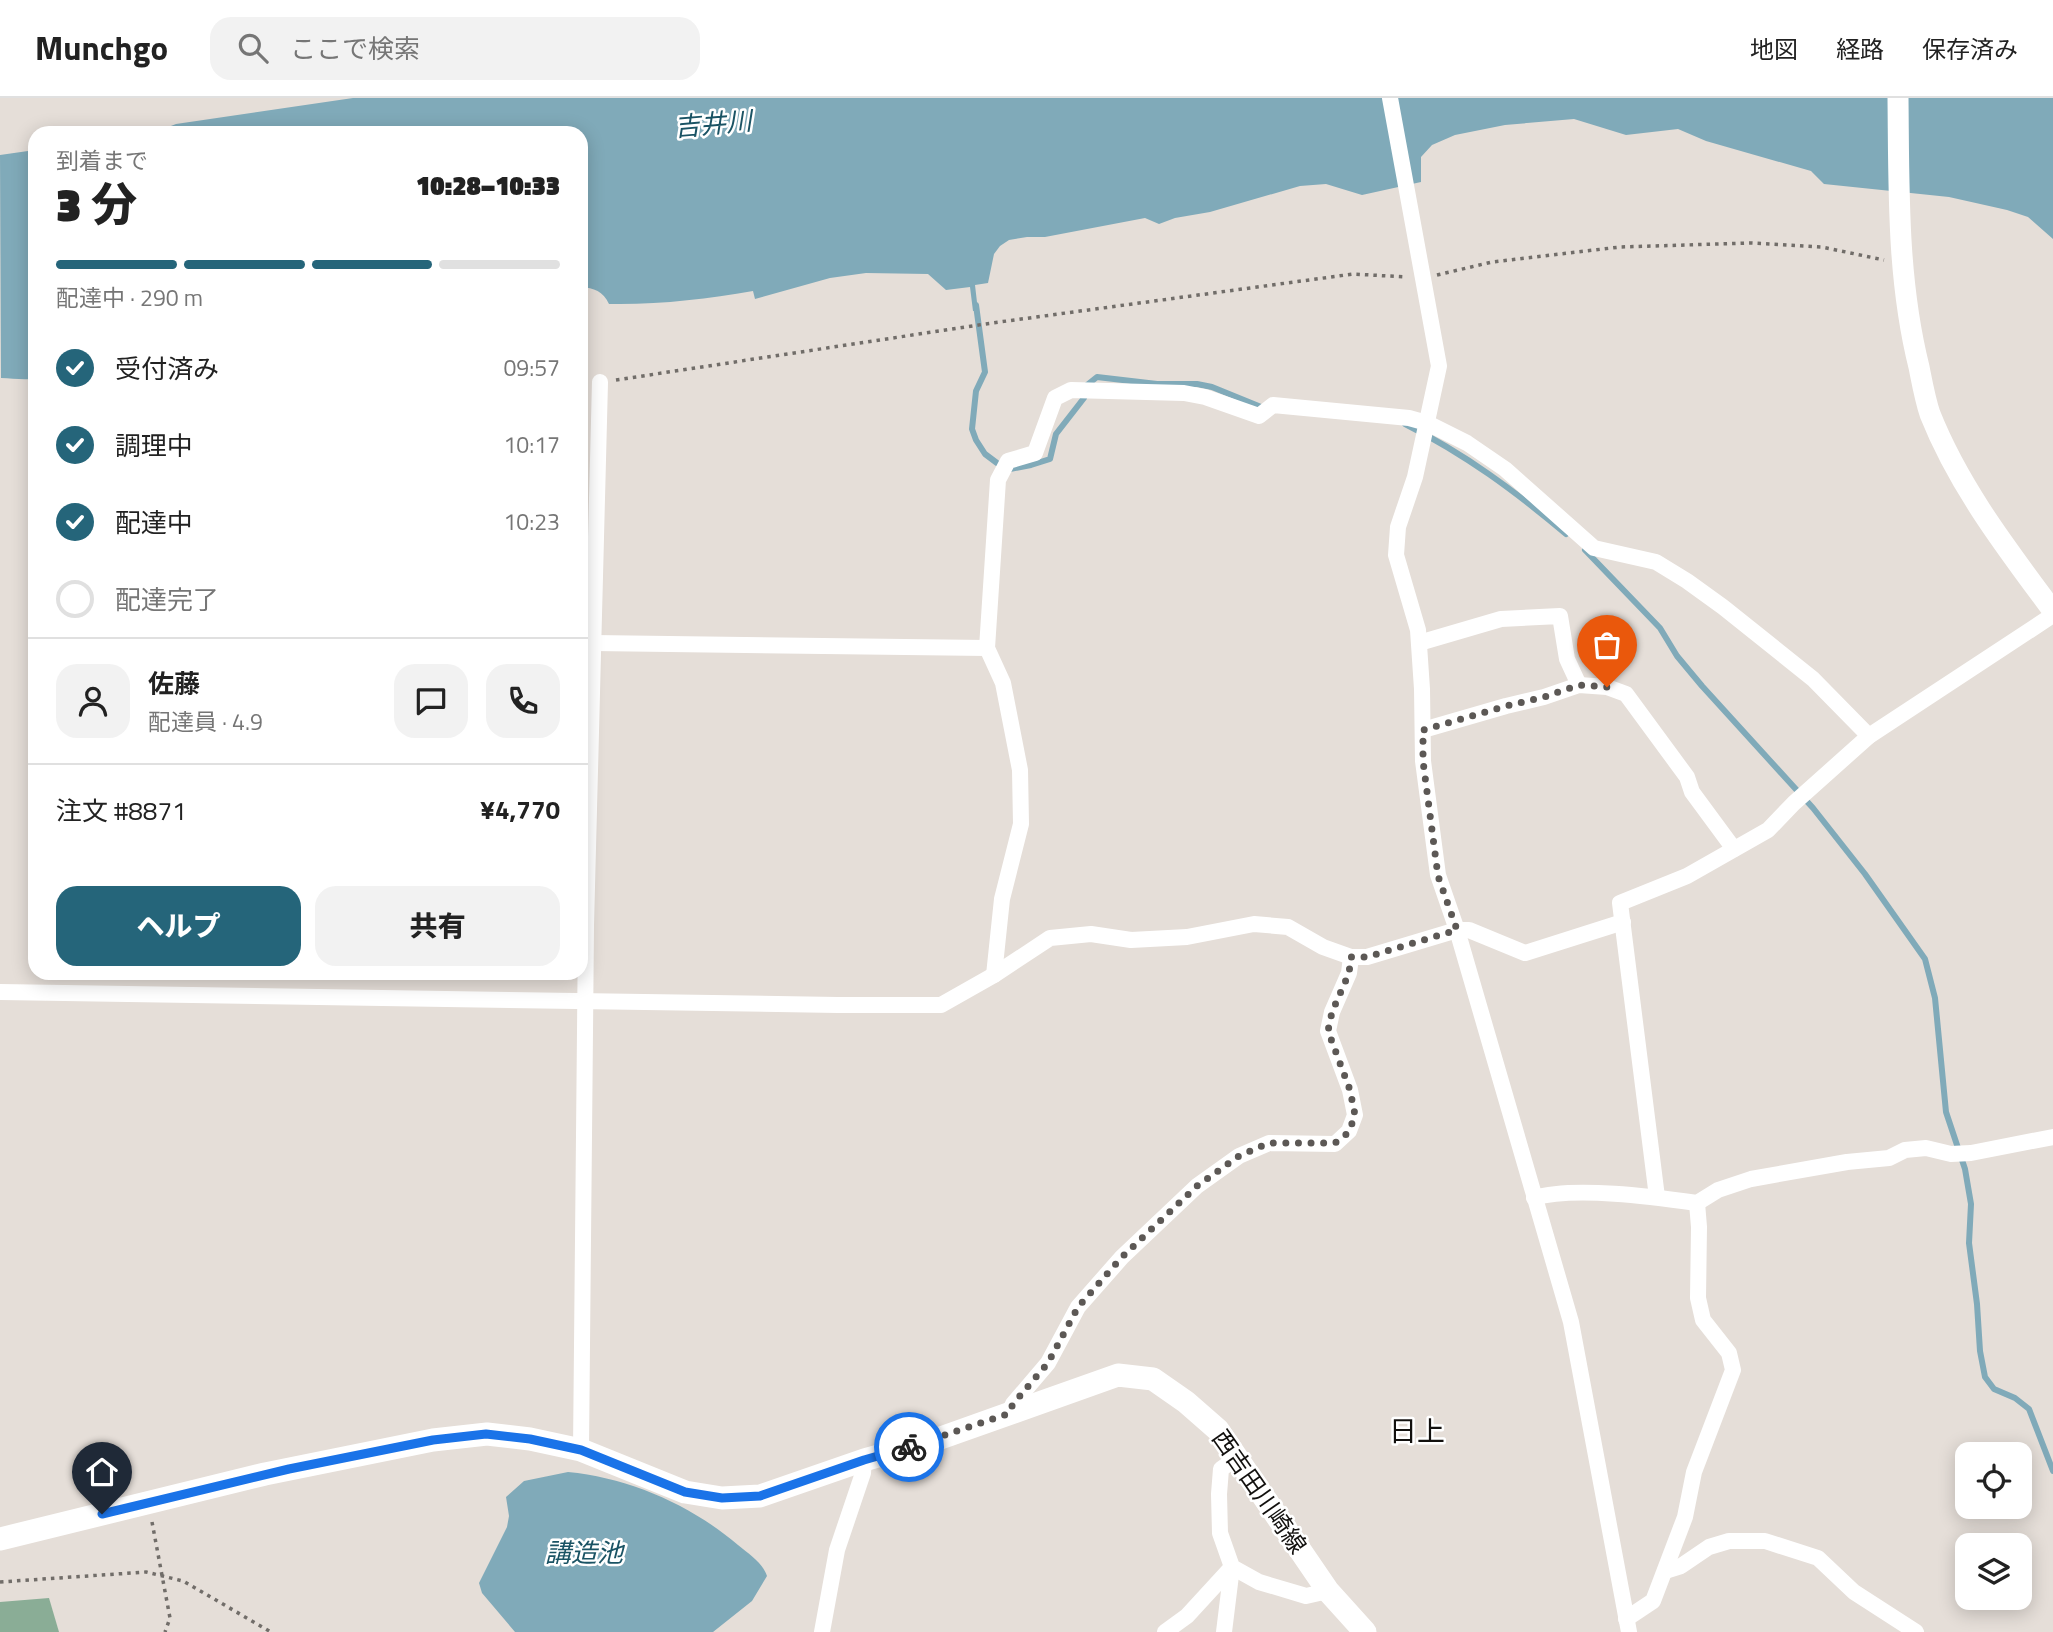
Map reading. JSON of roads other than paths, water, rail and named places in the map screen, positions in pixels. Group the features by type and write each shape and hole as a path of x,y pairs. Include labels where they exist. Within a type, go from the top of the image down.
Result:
{"main road":[{"name":"西吉田川崎線","path":"0,1539 265,1475 433,1440 486,1434 530,1439 581,1450 685,1492 722,1498 760,1496 864,1460 934,1440 1118,1375 1153,1379 1186,1402 1218,1430 1328,1591 1365,1632"}],"street":[{"path":"1390,98 1438,366 1415,477 1398,527 1396,555 1418,630 1423,761 1438,876 1457,930 1571,1322 1627,1626"},
{"path":"1657,1198 1620,903 1687,876 1768,830 1869,736 2053,613 2001,541 1961,479 1929,411 1912,340 1901,258 1898,98"},
{"path":"588,899 600,382"},
{"path":"994,975 1002,899 1021,824 1020,769 1003,683 987,649 998,480 1008,461 1035,453 1055,398 1071,390 1184,393 1215,400 1259,416 1273,405 1409,418 1427,423 1467,443 1504,469 1594,548 1656,562 1696,587 1813,679 1869,736"},
{"path":"1419,643 1501,619 1560,615 1567,659 1579,685"},
{"path":"593,643 987,649"},
{"path":"1423,730 1579,685 1607,687 1626,694 1687,777 1692,792 1734,849"},
{"path":"0,992 941,1005 994,975 1050,938 1091,934 1131,940 1187,937 1254,924 1288,927 1323,947 1351,957 1367,957 1457,930 1469,930 1525,953 1623,922"},
{"path":"1008,1414 1013,1404 1048,1363 1078,1307 1122,1257 1197,1186 1239,1156 1269,1143 1335,1143 1349,1132 1355,1115 1328,1031 1332,1012 1349,973 1351,957"},
{"path":"581,1450 586,980"},
{"path":"1534,1198 1551,1193 1657,1198 1697,1203 1718,1190 1751,1179 1847,1162 1889,1158 1905,1150 1926,1148 1951,1154 1971,1153 2053,1137"},
{"path":"1627,1626 1653,1601 1685,1517 1694,1472 1733,1370 1729,1353 1703,1320 1699,1298 1697,1203"},
{"path":"1224,1632 1232,1567 1220,1533 1221,1468 1238,1457"},
{"path":"822,1632 837,1550 863,1473 864,1460"},
{"path":"1665,1571 1681,1566 1709,1547 1729,1541 1765,1541 1818,1558 1854,1592 1916,1632"},
{"path":"1232,1567 1259,1582 1306,1596 1328,1591"},
{"path":"1165,1632 1188,1616 1232,1567"}],"water":[{"name":"吉井川","path":"353,98 2053,98 2053,239 2028,217 2007,210 1949,197 1824,184 1811,171 1706,141 1678,129 1626,135 1574,119 1505,125 1455,135 1432,145 1421,157 1421,182 1362,195 1326,184 1300,186 1159,224 1145,218 1045,237 1009,240 994,254 988,283 975,285 978,311 973,311 970,287 946,290 928,274 866,273 830,278 755,299 753,291 682,301 609,304 598,291 588,288 588,126 171,126"},
{"path":"28,151 28,379 1,378 0,155"},
{"name":"講造池","path":"568,1472 637,1487 680,1506 720,1531 755,1559 765,1571 767,1576 752,1601 713,1632 515,1632 482,1593 479,1583 507,1527 509,1516 506,1497 524,1481"}],"waterway":[{"path":"976,305 985,372 976,391 972,429 985,454 1010,469 1050,459 1056,434 1084,398 1087,385 1097,377 1157,384 1197,384 1212,387 1266,409"},
{"path":"1405,424 1489,474 1566,534"},
{"path":"1585,550 1660,628 1677,656 1702,686 1813,808 1865,874 1925,959 1935,998 1946,1112 1965,1169 1971,1204 1969,1243 1985,1377 1994,1389 2015,1398 2029,1409 2053,1471"}],"district":[{"name":"日上","path":"1417,1431"}]}
